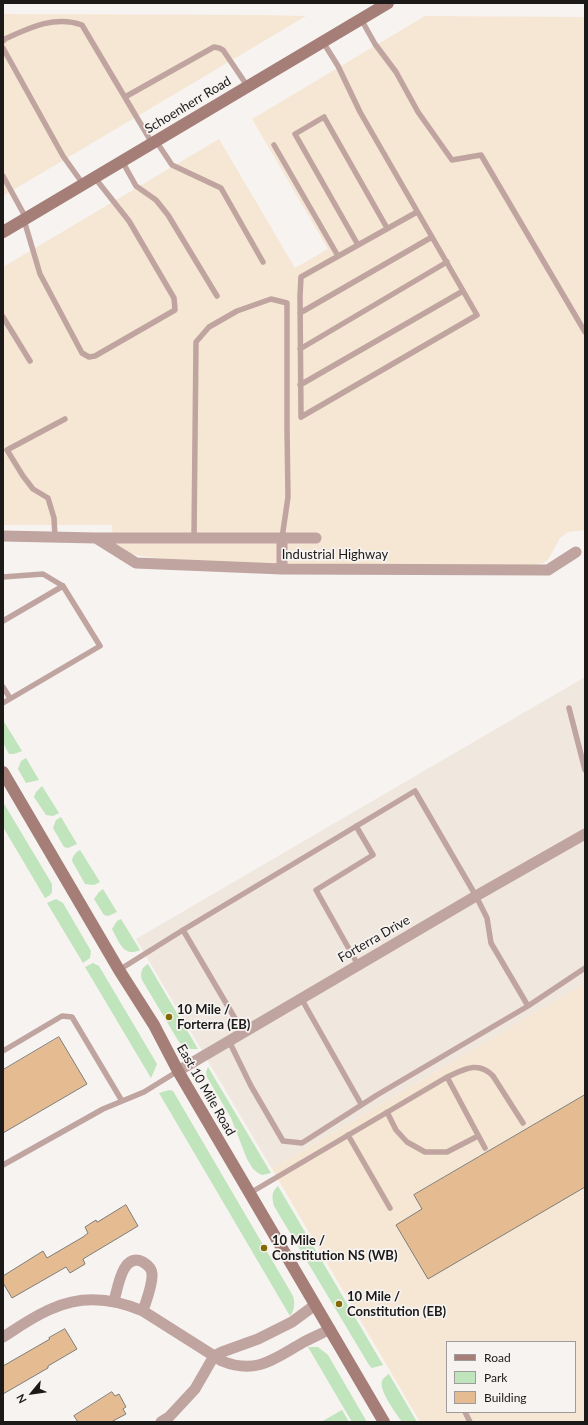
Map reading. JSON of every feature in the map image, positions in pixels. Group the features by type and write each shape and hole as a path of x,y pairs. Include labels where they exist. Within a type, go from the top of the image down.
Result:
{"main road":[{"name":"Schoenherr Road","path":"3,232 388,3"},
{"name":"East 10 Mile Road","path":"3,772 119,970 154,1025 178,1071 384,1422"}],"street":[{"name":"Industrial Highway","path":"3,536 55,538 316,538"},
{"name":"Industrial Highway","path":"96,538 136,563 282,569 548,570 576,552"},
{"path":"282,538 282,569"},
{"name":"Forterra Drive","path":"178,1071 476,896 585,834"},
{"path":"114,1301 124,1267 136,1261 145,1263 151,1268 152,1276 143,1311"},
{"path":"3,1337 50,1309 64,1303 94,1299 114,1301 129,1304 143,1311 222,1361 232,1365 247,1367 272,1361 303,1342 330,1329"},
{"path":"160,1422 169,1416 195,1389 214,1356 258,1339 292,1322 315,1305"}],"lane":[{"path":"360,19 375,44 396,72 418,112 452,160 481,156 585,332"},
{"path":"3,41 33,26 51,22 82,24 125,97 154,142 172,165 222,188 263,262"},
{"path":"323,42 338,66 360,112 477,314 300,417 301,277 417,212"},
{"path":"125,97 214,47 223,50 248,87"},
{"path":"3,48 63,156 83,184"},
{"path":"358,245 295,134 324,117 387,228"},
{"path":"274,145 338,256"},
{"path":"122,161 136,186 156,200 168,215 217,296"},
{"path":"3,176 25,219 40,274 82,353 89,357 95,356 175,310 174,298 129,221 94,177"},
{"path":"300,313 432,237"},
{"path":"300,349 447,262"},
{"path":"300,384 463,291"},
{"path":"194,538 196,342 209,327 237,311 271,299 287,303 288,497 282,538"},
{"path":"3,317 30,361"},
{"path":"55,538 54,518 48,498 33,489 7,450 65,420"},
{"path":"3,577 43,574 63,586 100,646 3,703"},
{"path":"3,621 63,586"},
{"path":"3,687 10,698"},
{"path":"569,708 585,770"},
{"path":"119,970 415,790 476,896 487,918 492,943 528,1006"},
{"path":"356,826 373,855 316,890 358,965"},
{"path":"183,930 243,1032"},
{"path":"229,1041 250,1086 282,1141 302,1143 362,1104 528,1006 585,968"},
{"path":"301,998 362,1104"},
{"path":"3,1050 62,1016 72,1017 122,1101"},
{"path":"250,1192 447,1077 466,1069 475,1067 488,1071 493,1076 523,1123"},
{"path":"3,1166 103,1109 144,1092 178,1071"},
{"path":"447,1077 485,1148"},
{"path":"387,1112 396,1130 407,1142 425,1152 447,1152 478,1136"},
{"path":"348,1135 390,1208"},
{"path":"465,1413 470,1422"}],"shaded area":[{"path":"3,14 260,15 306,16 3,196"},
{"path":"425,16 585,17 585,530 568,532 560,538 548,560 534,565 301,567 155,558 130,554 113,544 112,525 3,525 3,267 219,139 295,268 328,249 252,119"},
{"path":"585,677 585,983 272,1169 136,939"},
{"path":"585,983 585,1422 420,1422 272,1169"}],"green space":[{"path":"3,720 22,751 9,754 3,743"},
{"path":"26,758 39,780 26,783 18,769 21,761"},
{"path":"42,786 59,813 53,816 46,815 34,797 36,792"},
{"path":"3,802 52,884 52,892 45,898 3,827"},
{"path":"61,817 77,844 68,848 64,847 53,828 56,820"},
{"path":"80,850 100,882 94,885 85,884 72,861 74,854"},
{"path":"103,889 117,912 108,916 104,915 94,899"},
{"path":"56,899 63,903 91,951 90,958 83,963 47,903"},
{"path":"121,919 140,950 129,952 119,943 112,929 117,921"},
{"path":"93,963 99,966 157,1064 151,1078 85,967"},
{"path":"148,964 198,1049 187,1049 179,1042 142,980 142,971"},
{"path":"208,1067 271,1173 262,1175 258,1173 253,1169 247,1159 231,1118 207,1077 206,1072"},
{"path":"169,1090 173,1091 293,1296 294,1306 290,1316 159,1093"},
{"path":"278,1186 383,1365 372,1368 369,1365 274,1206 273,1195"},
{"path":"308,1347 318,1347 328,1355 367,1422 352,1422"},
{"path":"389,1374 417,1422 402,1422 389,1402 383,1390 382,1381"},
{"path":"342,1410 349,1422 321,1422"}],"building":[{"path":"59,1037 87,1084 3,1133 3,1070"},
{"path":"585,1095 585,1187 428,1279 396,1225 422,1209 414,1195"},
{"path":"126,1205 138,1226 83,1259 85,1264 70,1273 66,1267 12,1298 3,1283 3,1276 43,1251 47,1258 88,1233 85,1227 96,1220 97,1222"},
{"path":"65,1329 77,1349 3,1394 3,1366"},
{"path":"112,1392 115,1396 119,1394 126,1407 123,1409 126,1414 111,1422 78,1422 74,1416"}],"place":[{"name":"10 Mile / Forterra (EB)","path":"169,1017"},
{"name":"10 Mile / Constitution NS (WB)","path":"264,1248"},
{"name":"10 Mile / Constitution (EB)","path":"339,1304"}]}
